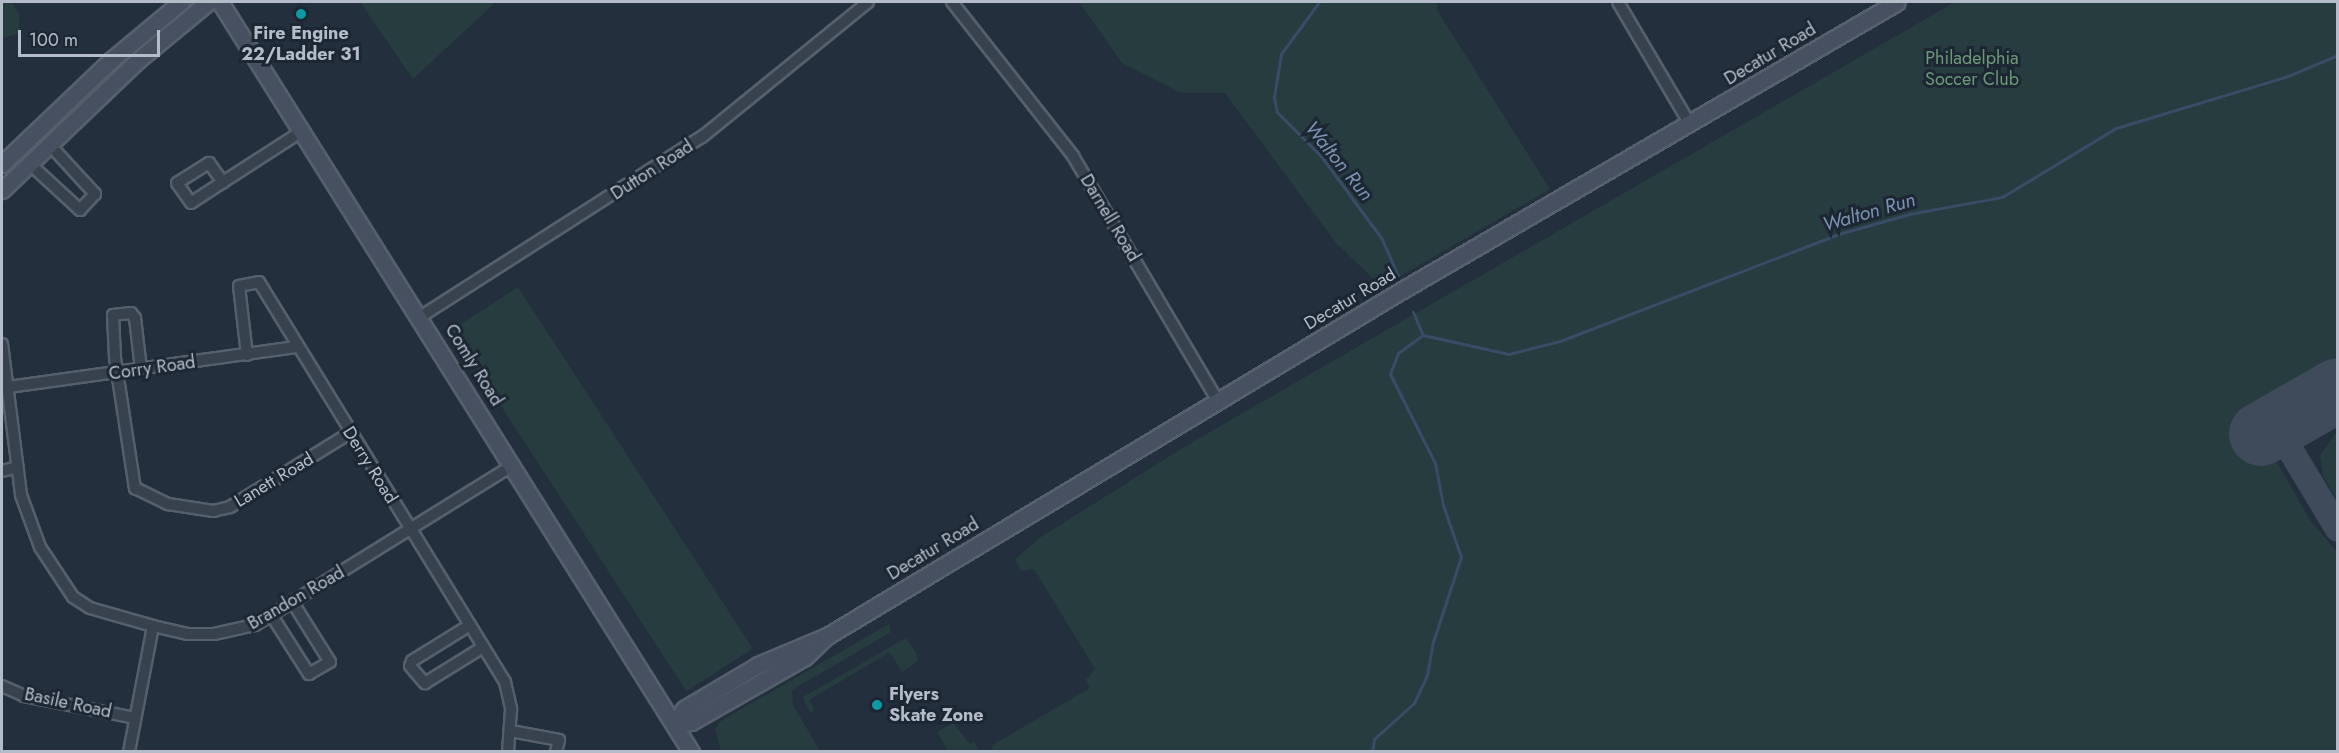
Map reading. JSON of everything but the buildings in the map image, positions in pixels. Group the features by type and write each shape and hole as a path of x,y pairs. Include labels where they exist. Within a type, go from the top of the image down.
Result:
{"street":[{"path":"2,164 109,62 181,2"},
{"path":"2,190 138,60 208,2"},
{"name":"Comly Road","path":"220,2 513,465 691,752"},
{"name":"Dutton Road","path":"420,317 702,137 868,2"},
{"name":"Darnell Road","path":"952,2 1073,156 1218,401"},
{"path":"1618,2 1690,124"},
{"name":"Decatur Road","path":"675,724 691,722 805,657 827,636 1218,401 1897,2"},
{"path":"223,182 302,131"},
{"path":"30,164 80,210 95,194 50,145"},
{"name":"Derry Road","path":"247,355 239,286 259,282 296,347 505,682 511,731 508,752"},
{"path":"119,372 112,334 113,315 131,313 135,318 141,369"},
{"name":"Brandon Road","path":"2,344 27,521 39,547 73,597 90,608 153,626 188,634 214,634 255,626 513,465"},
{"name":"Corry Road","path":"8,387 296,347"},
{"name":"Lanett Road","path":"119,372 135,488 168,504 213,511 230,507 350,433"},
{"path":"2,471 18,467"},
{"path":"272,616 309,674 330,662 293,603"},
{"path":"470,625 411,661 410,666 425,683 483,647"},
{"path":"129,752 153,626"},
{"name":"Basile Road","path":"2,686 24,696 135,718"},
{"path":"511,731 559,740 556,752"}],"green space":[{"path":"2,2 12,2 19,14 19,33 2,39"},
{"path":"360,2 496,2 413,79"},
{"path":"1079,2 1438,2 1437,10 1550,189 1382,287 1336,243 1225,93 1182,93 1122,63"},
{"name":"Philadelphia Soccer Club","path":"1955,2 2337,2 2337,356 2247,410 2310,520 2337,552 2337,751 993,751 991,746 1090,688 1086,680 1095,669 1034,569 1021,571 1015,559 1041,537 1184,447"},
{"path":"518,287 753,648 686,691 452,330"},
{"path":"2337,432 2337,500 2323,476 2320,455"},
{"path":"889,624 891,632 792,690 793,705 820,751 721,751 715,730 719,722"},
{"path":"906,638 917,654 917,662 902,672 890,652 809,700 815,710 810,713 803,697"},
{"path":"953,723 970,744 974,742 979,751 948,751 937,732"}],"waterway":[{"name":"Walton Run","path":"1319,2 1281,54 1274,97 1277,112 1321,156 1382,239 1398,276"},
{"name":"Walton Run","path":"1423,335 1509,354 1560,341 1842,233 1909,214 2002,197 2116,128 2285,77 2338,55"},
{"name":"Walton Run","path":"1413,312 1423,335"},
{"path":"1372,752 1374,739 1414,703 1427,675 1433,642 1461,557 1443,505 1435,463 1390,374 1398,353 1423,335"}],"taxiway":[{"path":"2276,426 2338,529"}],"runway":[{"path":"2261,434 2338,390"}],"place":[{"name":"Fire Engine 22/Ladder 31","path":"301,14"},
{"name":"Flyers Skate Zone","path":"877,705"}]}
